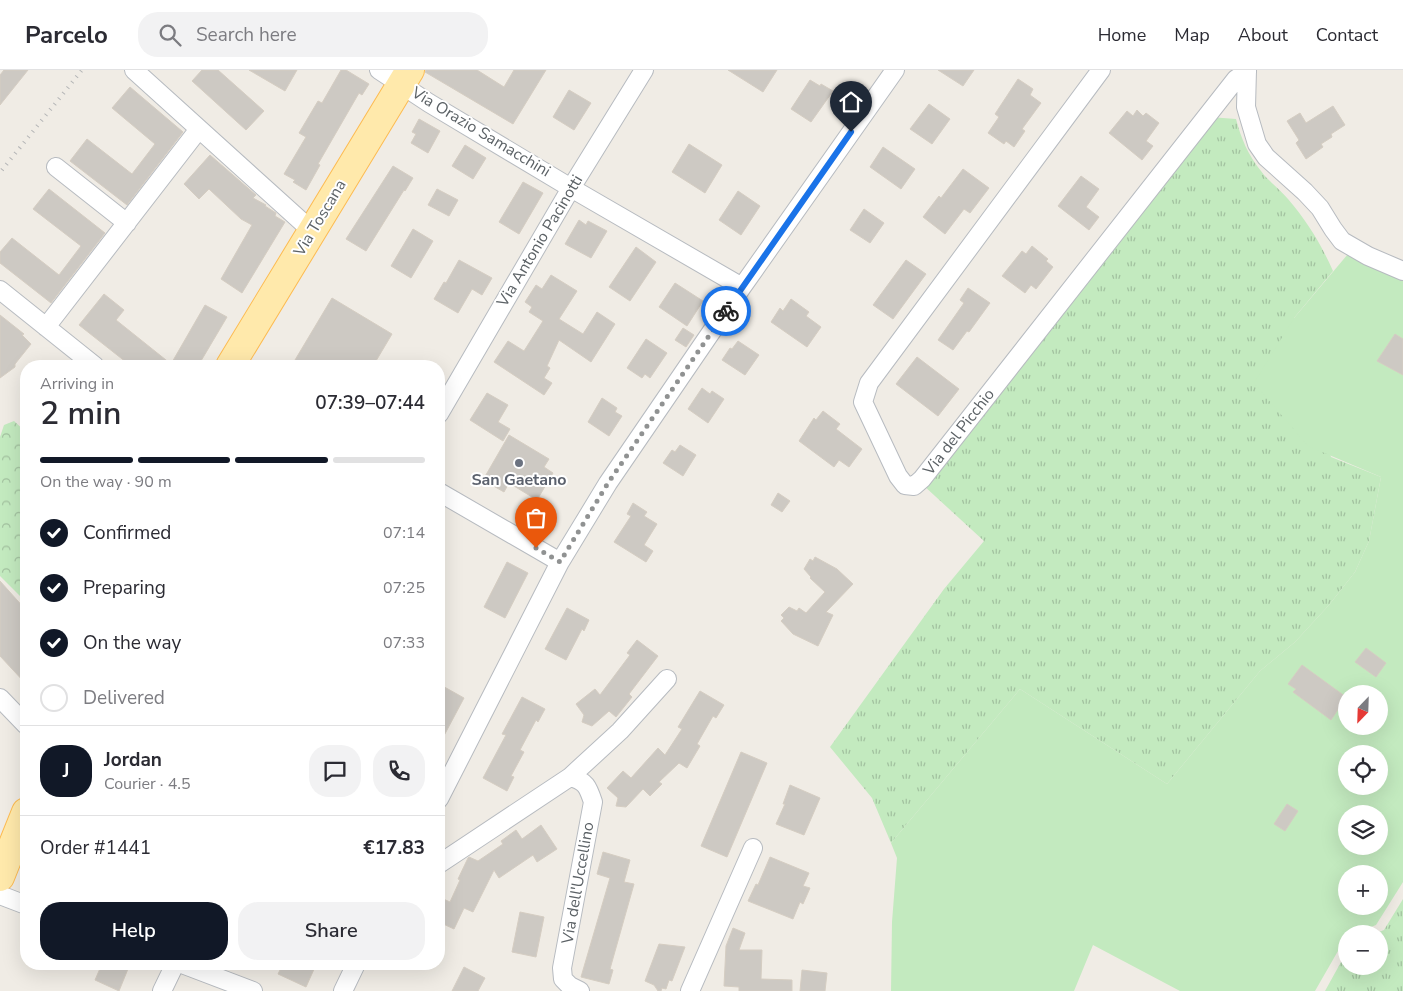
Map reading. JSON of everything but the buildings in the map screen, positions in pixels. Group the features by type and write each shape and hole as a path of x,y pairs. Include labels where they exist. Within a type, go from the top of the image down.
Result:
{"main road":[{"name":"Via Toscana","path":"235,360 312,231 397,74"},
{"path":"0,878 20,827"}],"street":[{"path":"134,70 312,231"},
{"name":"Via Antonio Pacinotti","path":"445,404 571,188 644,70"},
{"path":"445,787 560,562 608,483 742,286 895,70"},
{"name":"Via del Picchio","path":"1101,70 869,383 863,402 898,476 905,485 914,486 922,479 1236,79 1247,71"},
{"path":"1247,71 1246,108 1256,144 1266,157 1320,208 1342,241 1368,256 1403,271"},
{"name":"Via Orazio Samacchini","path":"397,74 429,103 571,188 742,286"},
{"path":"46,326 199,129"},
{"path":"56,166 126,223"},
{"path":"0,290 88,360"},
{"path":"445,495 560,562"},
{"path":"445,860 570,777 620,731 667,679"},
{"path":"0,698 20,719"},
{"name":"Via dell'Uccellino","path":"570,777 580,780 589,788 593,802 562,968 563,979 570,986 580,991"},
{"path":"690,991 753,848"},
{"path":"0,895 20,903"},
{"path":"162,991 172,970"},
{"path":"198,970 253,991"},
{"path":"343,991 353,970"}],"green space":[{"path":"1210,117 1236,119 1252,159 1264,175 1285,195 1307,224 1333,271 1294,318 1331,457 1381,477 1369,541 1355,572 1329,605 1295,642 1260,671 1167,784 1020,689 891,843 872,798 830,747 944,589 984,541 923,485"},
{"path":"1348,254 1403,276 1403,882 1388,906 1388,865 1338,865 1338,915 1382,915 1376,925 1338,925 1338,951 1315,991 1180,991 1093,945 1074,991 891,991 892,922 897,858 891,843 1020,689 1167,784 1260,671 1295,642 1329,605 1355,572 1369,541 1381,477 1308,446 1254,383 1294,318"},
{"path":"14,421 20,426 20,596 0,576 0,437 4,425"},
{"path":"1403,899 1403,991 1325,991 1338,967 1338,975 1388,975 1387,925"}],"railway":[{"path":"2,170 82,70"}],"way so far":[{"path":"536,548 560,562 608,483 726,311"}],"place":[{"name":"San Gaetano","path":"519,463"}],"route":[{"path":"726,311 851,132"}]}
